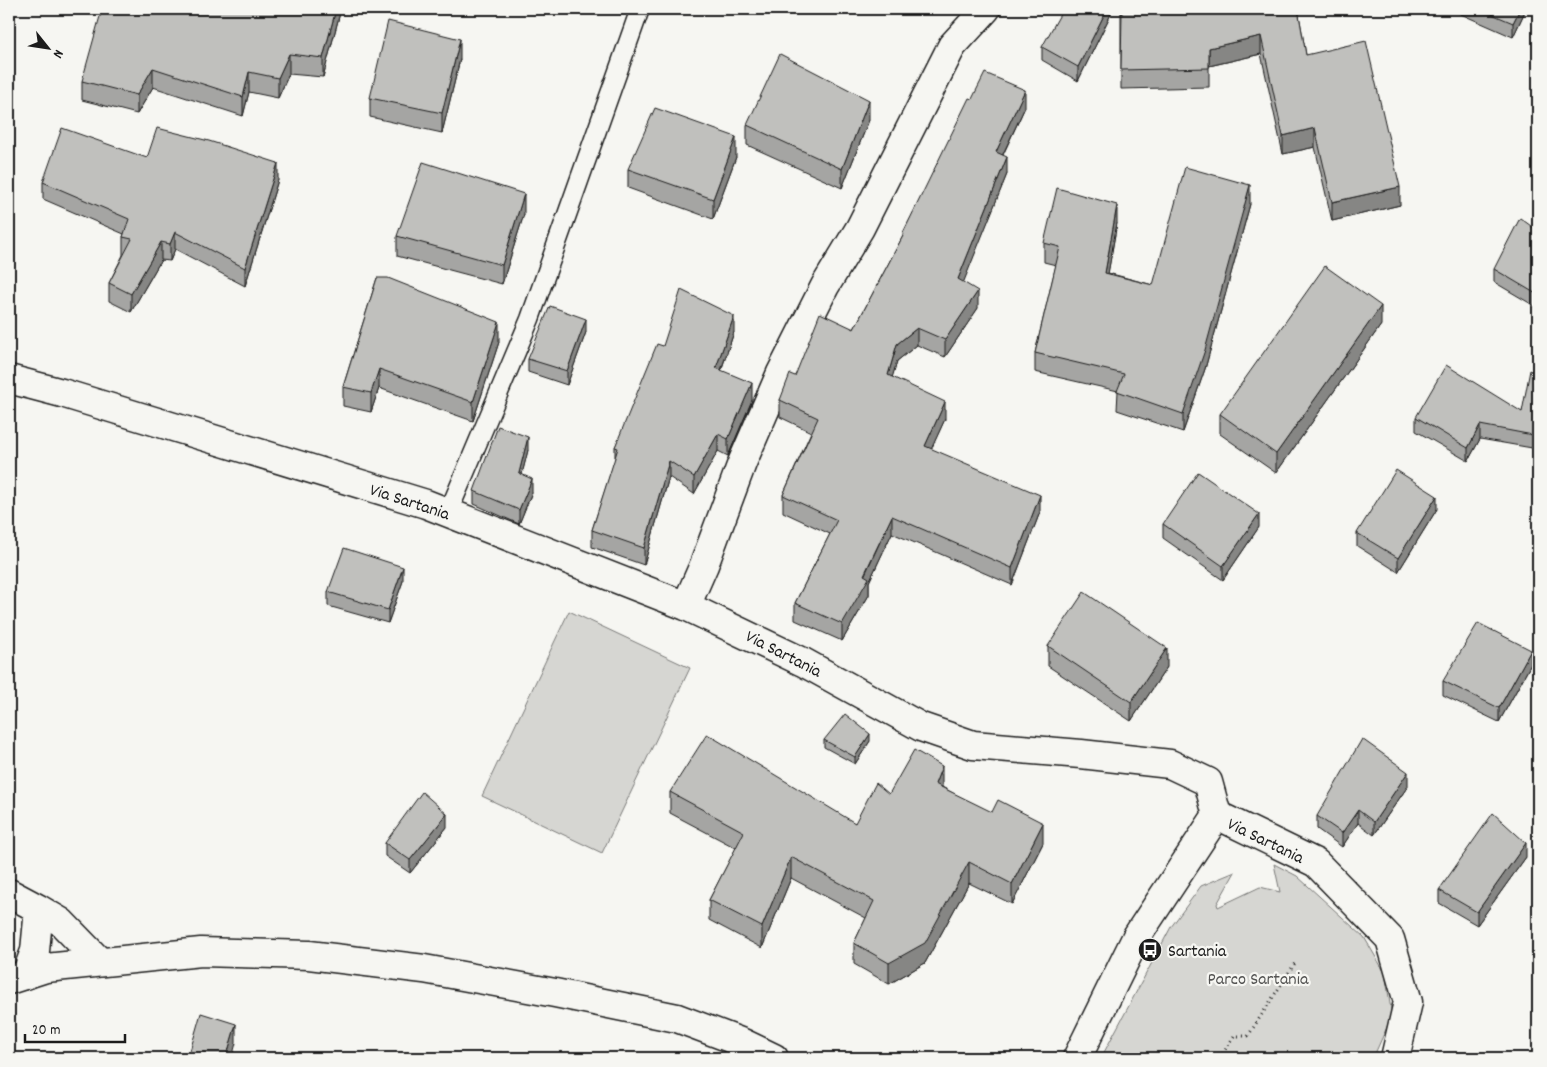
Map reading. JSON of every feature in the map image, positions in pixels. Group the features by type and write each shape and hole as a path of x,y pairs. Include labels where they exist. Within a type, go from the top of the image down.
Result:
{"street":[{"path":"686,606 704,565 742,463 790,356 825,286 860,228 952,46 986,9"},
{"name":"Via Sartania","path":"9,379 62,393 426,504 686,606 803,662 922,727 973,745 1170,764 1208,782 1217,816 1316,864 1390,939 1408,1002 1395,1058"},
{"path":"1077,1058 1137,936 1217,816"},
{"path":"9,893 39,908 60,922 100,962"},
{"path":"18,978 35,951 39,908"},
{"path":"18,978 46,968 202,952 309,955 424,969 677,1018 743,1043 774,1058"}],"lane":[{"path":"448,513 530,319 640,9"}],"path":[{"path":"1220,1058 1234,1036 1248,1036 1295,963"}],"green space":[{"path":"569,611 690,668 602,853 482,796"},
{"name":"Parco Sartania","path":"1274,864 1297,876 1364,937 1385,973 1392,1016 1373,1058 1101,1058 1171,927 1201,886 1235,872 1217,904 1218,907 1260,887 1280,892"}],"building":[{"path":"102,9 336,9 323,58 289,54 278,78 249,72 243,97 153,68 137,95 82,81"},
{"path":"1063,9 1107,9 1078,67 1042,47"},
{"path":"1122,9 1298,9 1306,55 1366,41 1400,187 1332,202 1315,128 1283,136 1261,36 1209,48 1209,68 1121,70"},
{"path":"1480,9 1520,9 1513,23"},
{"path":"388,21 460,39 442,113 370,98"},
{"path":"780,54 869,100 842,169 747,125"},
{"path":"985,73 1025,90 996,152 1007,157 958,279 978,291 945,340 917,328 897,344 888,375 945,402 925,446 1040,495 1012,568 892,516 864,575 869,578 842,624 795,603 837,520 783,495 818,418 780,400 790,374 795,376 820,313 854,329 904,234 969,98 972,99"},
{"path":"655,108 736,137 713,199 628,169"},
{"path":"62,128 147,158 157,128 209,141 278,163 245,268 175,232 170,244 161,242 131,294 109,283 132,239 123,237 129,219 43,182"},
{"path":"423,162 524,194 502,265 397,236"},
{"path":"1185,167 1250,185 1205,350 1183,414 1117,391 1124,374 1035,353 1060,247 1044,243 1057,188 1117,205 1105,273 1153,285"},
{"path":"1520,218 1538,231 1538,295 1494,269"},
{"path":"1325,266 1381,306 1276,454 1220,414"},
{"path":"377,278 388,278 499,322 473,402 379,369 371,393 343,387"},
{"path":"681,290 734,316 716,368 752,383 728,439 718,434 694,477 669,461 644,548 592,530 618,448 615,447 657,344 663,346"},
{"path":"550,306 586,319 567,371 528,359"},
{"path":"1446,365 1522,412 1530,370 1538,371 1538,436 1480,425 1468,448 1416,417"},
{"path":"498,426 528,437 519,473 532,479 519,510 474,491"},
{"path":"1396,470 1437,496 1398,558 1357,533"},
{"path":"1198,472 1259,514 1223,566 1163,524"},
{"path":"344,548 403,567 388,610 328,592"},
{"path":"1084,592 1167,648 1131,702 1048,646"},
{"path":"1478,623 1531,650 1499,708 1443,681"},
{"path":"845,714 870,734 855,757 824,740"},
{"path":"707,734 855,823 876,783 889,794 914,750 942,766 935,784 992,812 998,800 1043,823 1012,884 969,862 925,943 889,963 854,943 874,901 791,857 762,927 709,900 744,832 670,792"},
{"path":"1362,739 1408,772 1374,822 1358,810 1342,833 1317,816"},
{"path":"422,792 447,814 410,860 385,843"},
{"path":"1493,813 1526,843 1477,912 1439,890"},
{"path":"201,1013 236,1024 226,1058 188,1058"}],"place":[{"name":"Sartania","path":"1150,950"}]}
